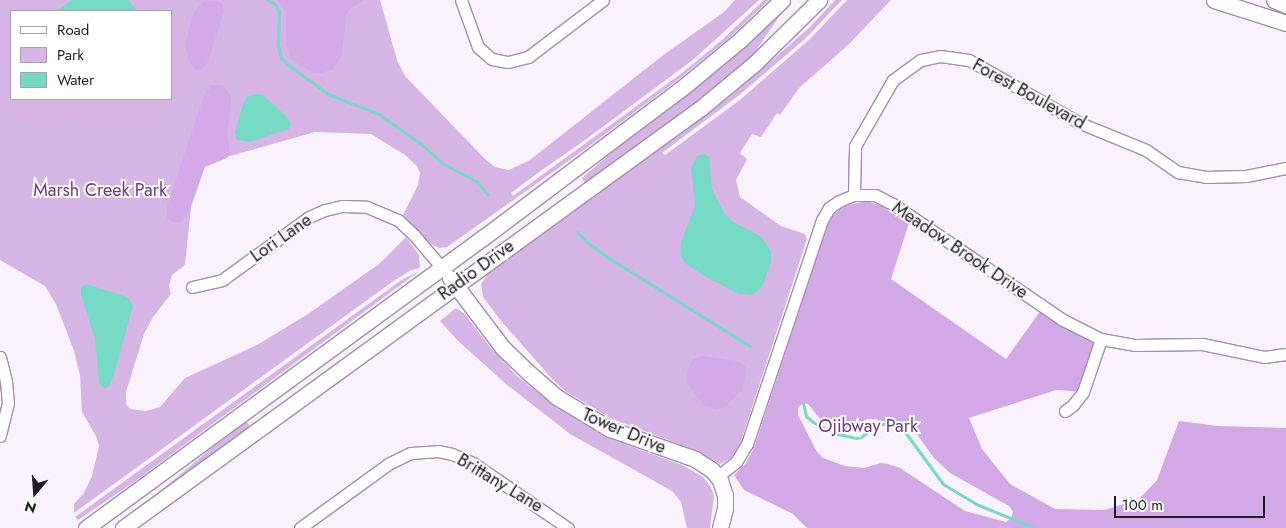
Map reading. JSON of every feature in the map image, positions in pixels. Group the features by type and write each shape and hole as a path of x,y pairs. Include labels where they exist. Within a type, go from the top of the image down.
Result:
{"main road":[{"name":"Radio Drive","path":"86,528 442,268 687,84 740,40 782,0"},
{"name":"Radio Drive","path":"123,528 455,284 714,98 772,47 820,0"},
{"path":"1214,0 1286,23"},
{"path":"1274,0 1286,5"},
{"name":"Tower Drive","path":"442,268 503,348 555,396 619,433 702,462 718,476"},
{"path":"718,476 723,486 726,500 720,528"}],"street":[{"path":"461,0 478,48 492,58 508,62 528,57 603,0"},
{"name":"Forest Boulevard","path":"854,195 855,146 893,80 921,60 940,56 969,60 1080,123 1146,150 1178,172 1206,177 1246,176 1286,168"},
{"path":"718,476 736,462 747,444 822,220 829,208 854,195"},
{"name":"Meadow Brook Drive","path":"854,195 875,195 893,204 1063,320 1101,339 1135,346 1202,344 1264,357 1286,354"},
{"name":"Lori Lane","path":"192,286 222,280 309,217 325,210 343,206 367,207 393,217 410,230 442,268"},
{"path":"1065,411 1079,399 1083,392 1101,339"},
{"path":"0,357 6,381 8,403 0,436"},
{"name":"Brittany Lane","path":"300,528 394,461 411,454 438,451 452,454 473,463 568,528"}],"green space":[{"name":"Marsh Creek Park","path":"0,0 380,0 397,60 405,76 486,160 495,167 509,170 530,160 662,56 724,12 735,0 759,0 694,59 511,193 513,196 682,73 722,40 764,0 769,0 728,39 683,76 584,150 447,247 439,248 431,244 403,215 418,185 420,173 417,166 405,155 371,134 315,132 205,163 189,213 191,207 185,265 172,275 169,286 171,294 153,317 144,334 126,392 126,404 130,409 146,411 160,407 185,378 257,345 308,314 379,264 406,237 419,255 420,268 411,270 392,282 74,513 74,504 84,493 92,476 99,446 96,436 82,412 80,375 74,351 56,304 45,286 0,260"},
{"path":"835,0 842,0 805,39 738,96 662,153 665,155 740,100 810,39 847,0 891,0 846,47 799,88 780,115 777,113 761,137 752,134 740,153 747,159 736,180 740,197 781,226 805,234 807,239 740,444 731,458 720,464 697,451 610,418 565,391 502,322 483,297 481,284 490,271 727,99 810,27"},
{"path":"779,12 781,14 751,58 717,87 585,183 582,178 644,125 718,69"},
{"path":"418,272 134,482 78,520 75,517 403,279"},
{"path":"456,308 465,314 489,346 517,376 557,408 611,439 682,465 703,477 711,487 714,496 710,528 687,528 681,502 672,491 570,434 506,384 457,340 440,321"},
{"path":"245,420 250,426 129,528 116,528"}],"shaded area":[{"path":"205,0 218,1 222,4 224,11 208,62 201,70 195,69 190,63 185,45 193,13"},
{"path":"278,0 364,0 350,9 346,15 342,54 333,69 322,73 311,72 291,59 286,44 286,12"},
{"path":"212,85 222,85 230,94 231,104 227,133 230,154 227,158 205,167 188,214 182,222 175,223 167,218 167,207 204,95"},
{"name":"Ojibway Park","path":"867,201 882,206 909,223 891,279 1006,359 1044,306 1101,339 1083,392 1056,390 969,418 982,449 1010,484 1055,509 1105,510 1139,499 1157,480 1179,421 1218,426 1286,428 1286,528 807,528 793,514 744,490 734,475 746,463 754,448 828,223 835,213 845,206","holes":["803,403 808,404 821,420 836,430 847,431 867,419 875,419 909,428 916,433 934,458 950,473 1009,506 1013,512 1011,518 1006,522 965,511 900,468 888,464 881,463 864,468 845,466 823,458 817,452 798,415 798,408"]},
{"path":"702,356 737,361 745,366 746,375 742,390 725,407 716,409 704,405 688,385 689,365 693,359"}],"water":[{"path":"72,0 128,0 136,10 58,10"},
{"path":"254,94 263,95 287,117 291,123 289,129 250,142 237,140 235,132 242,107 247,97"},
{"path":"704,154 709,157 712,189 724,213 733,222 762,237 771,252 771,262 764,282 760,289 752,295 739,294 708,278 686,264 680,255 681,242 695,206 691,168 697,156"},
{"path":"86,284 124,296 130,300 133,306 114,374 109,386 105,389 99,383 95,339 81,295 81,288"}],"waterway":[{"path":"268,0 275,4 279,12 278,46 281,57 287,64 328,94 379,114 421,144 442,163 477,182 487,194"},
{"path":"577,232 588,243 609,258 750,346"},
{"path":"803,403 806,416 833,433 856,438 861,437 878,423 894,426 905,432 943,484 976,504 1035,528"}]}
